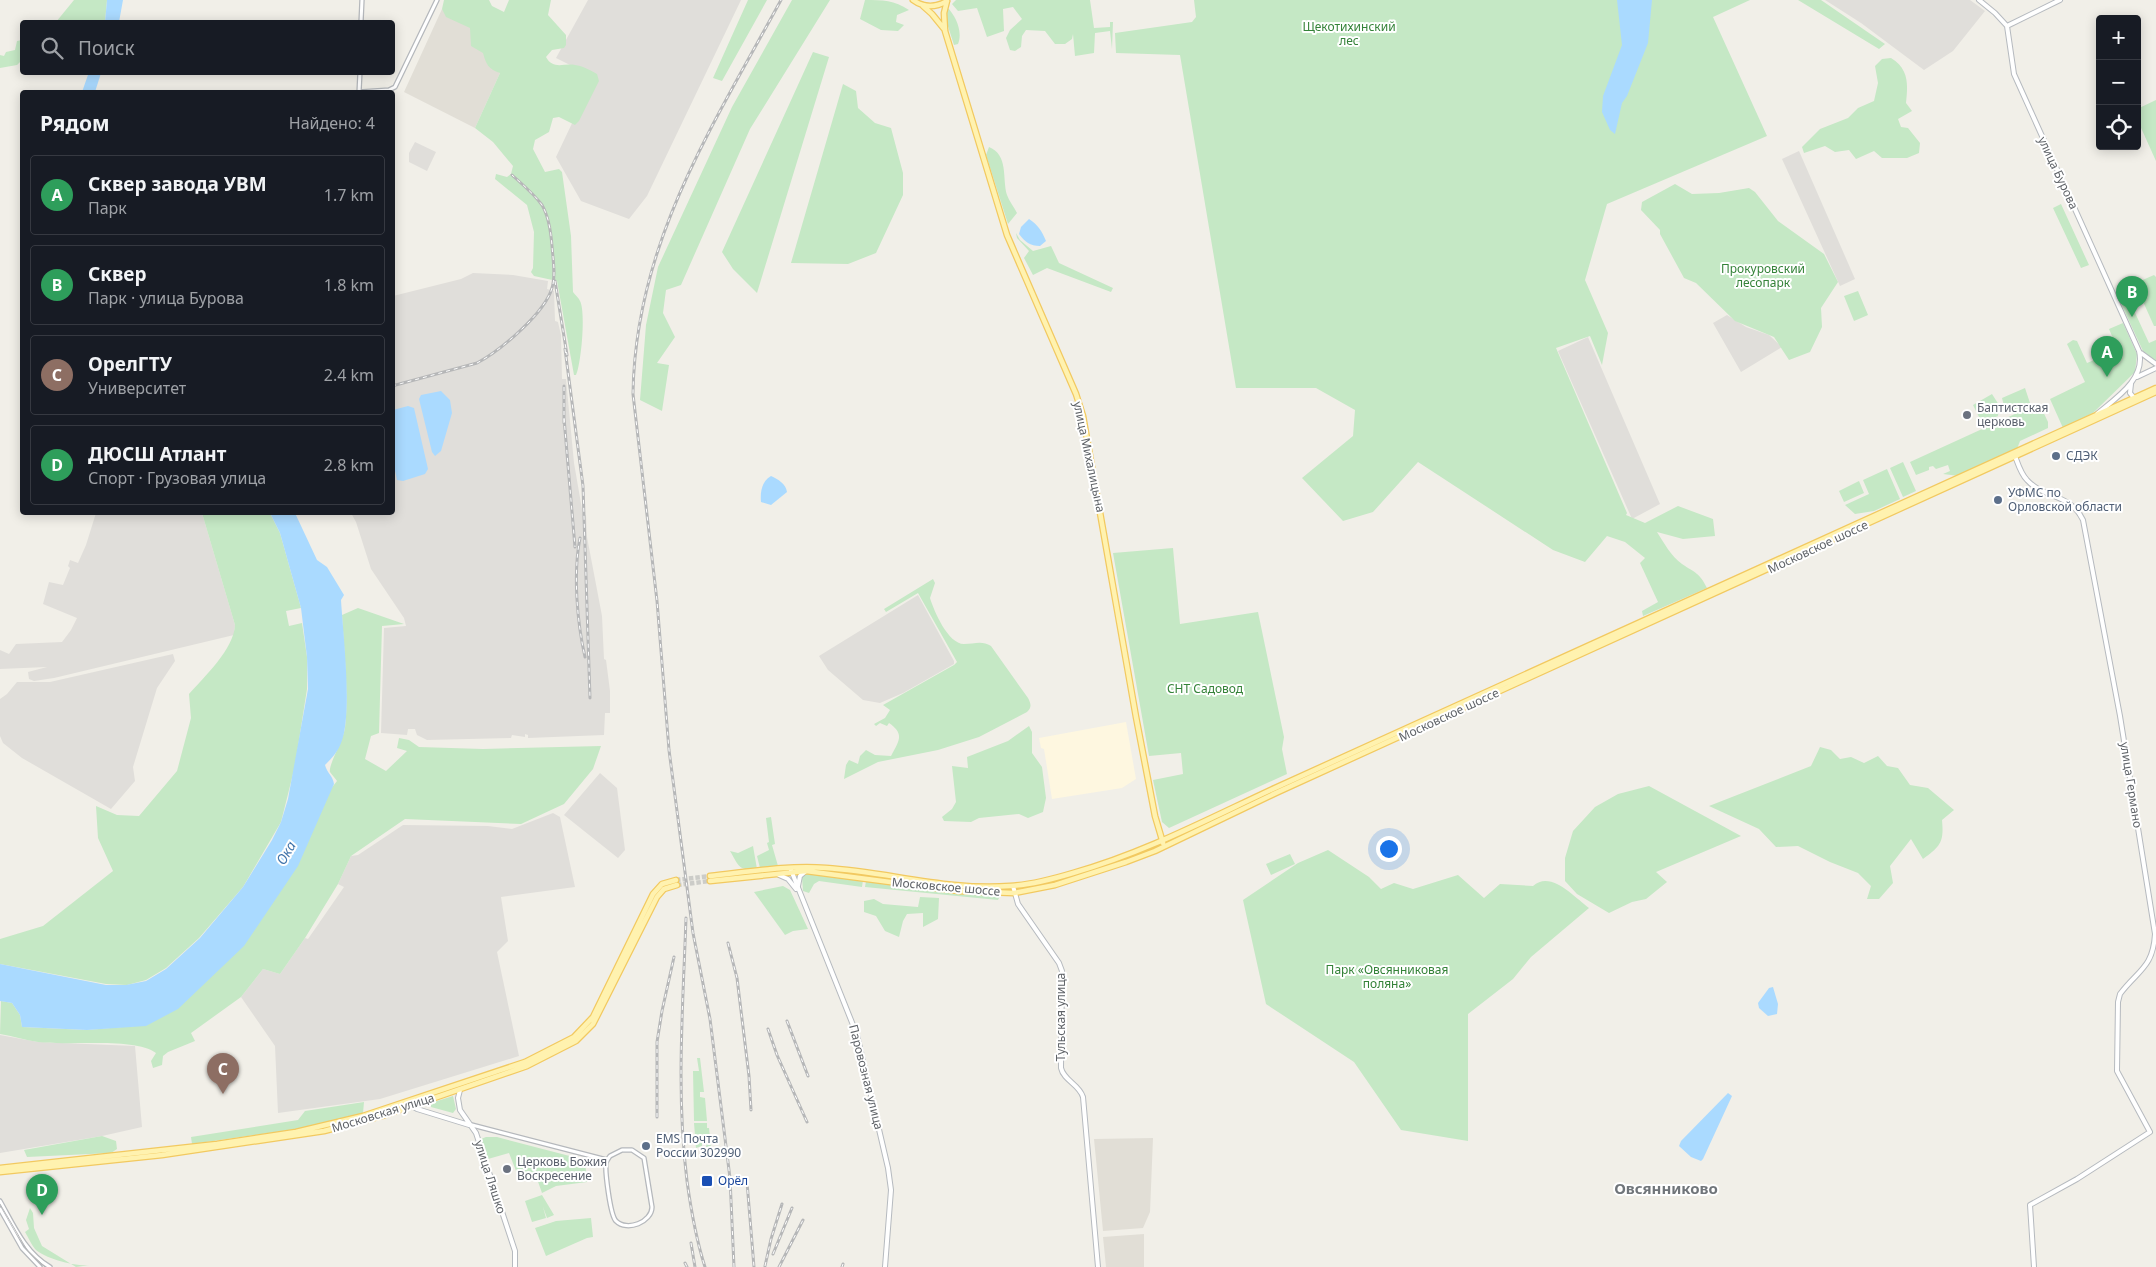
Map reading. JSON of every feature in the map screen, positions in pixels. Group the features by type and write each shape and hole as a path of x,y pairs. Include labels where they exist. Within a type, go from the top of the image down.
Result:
{"main road":[{"name":"улица Михалицына","path":"914,0 932,14 945,30"},
{"path":"1979,0 1995,12 2006,26 2060,0"},
{"name":"улица Михалицына","path":"947,1 944,13 945,30 1007,235 1076,394 1083,416 1136,717 1155,816 1164,847"},
{"path":"922,5 937,6 947,1"},
{"name":"улица Бурова","path":"2006,26 2014,74 2139,351"},
{"path":"2139,351 2156,364"},
{"path":"2095,415 2131,384 2136,377 2140,364 2139,351"},
{"path":"2136,377 2156,368"},
{"path":"2131,384 2130,393 2136,399"},
{"name":"Московское шоссе","path":"2156,388 2136,399 2014,454 1275,788 1162,841 1087,869 1059,877 1013,886 960,885 828,868 791,870 710,879 774,874 791,870 959,891 1014,892 1064,882 1126,862 1164,847 1278,792 2014,454 2095,415 2136,399 2156,392"},
{"name":"улица Германо","path":"2014,454 2027,480 2070,504 2078,510 2083,520 2105,632 2155,934 2152,956 2147,965 2120,994 2116,1062 2120,1079 2150,1132 2077,1179 2030,1205 2034,1267"},
{"name":"Паровозная улица","path":"791,870 857,1035 888,1168 891,1190 885,1267"},
{"path":"799,893 799,879 806,872"},
{"path":"774,874 788,879 799,893"},
{"path":"667,885 677,883"},
{"name":"Московская улица","path":"0,1172 89,1164 218,1146 323,1126 460,1090 527,1066 571,1044 585,1034 597,1019 649,910 667,885"},
{"name":"Московская улица","path":"410,1104 525,1062 578,1033 593,1017 653,894 667,885"},
{"name":"Тульская улица","path":"1013,886 1020,907 1061,967 1061,1068 1063,1074 1079,1088 1083,1097 1098,1267"},
{"name":"улица Ляшко","path":"460,1090 458,1098 460,1110 476,1132 515,1251 515,1267"},
{"path":"410,1104 472,1125"},
{"name":"Московская улица","path":"0,1168 218,1146"}],"street":[{"path":"361,20 362,0"},
{"path":"389,90 395,87 437,0"},
{"path":"359,90 360,75"},
{"path":"472,1125 607,1160"},
{"path":"622,1150 635,1152 644,1158 652,1207 652,1212 646,1220 630,1225 619,1223 613,1217 607,1160 613,1153 622,1150"},
{"path":"0,1201 26,1246 37,1258 50,1267"},
{"path":"0,1210 22,1248 40,1267"}],"shaded area":[{"path":"588,0 741,0 647,196 629,219 581,201 556,157 594,77 556,58"},
{"path":"1825,0 1970,0 1985,11 1953,51 1924,70 1861,23"},
{"path":"442,9 475,22 500,73 475,128 404,92"},
{"path":"415,142 436,152 427,171 409,162 409,153"},
{"path":"1799,151 1855,279 1840,286 1782,159"},
{"path":"473,273 513,275 548,281 547,289 554,291 555,321 558,322 561,335 562,379 566,379 574,463 583,515 586,515 587,537 602,616 604,659 606,660 610,691 610,713 605,713 604,735 528,738 528,735 525,734 525,737 512,735 511,738 427,740 417,735 415,729 408,729 407,735 381,733 384,628 406,626 404,618 371,569 352,515 395,515 395,296 461,279"},
{"path":"1727,315 1746,327 1769,335 1782,347 1741,372 1713,323"},
{"path":"1588,337 1660,504 1632,519 1558,351"},
{"path":"95,515 203,515 235,625 234,635 54,678 34,681 29,679 28,672 47,667 0,669 0,650 9,654 16,644 62,642 71,630 77,618 43,604 49,582 63,585 70,568 68,566 70,560 78,563"},
{"path":"918,595 954,664 903,693 880,703 863,700 828,670 819,656"},
{"path":"173,654 175,661 157,688 133,767 135,781 111,809 22,758 3,743 0,736 0,699 17,682 50,682"},
{"path":"1126,722 1136,779 1122,788 1052,799 1044,749 1041,748 1039,738"},
{"path":"600,773 617,788 625,850 618,858 564,815"},
{"path":"553,813 560,817 575,887 501,897 508,941 497,952 519,1056 380,1099 278,1113 275,1046 241,997 263,969 280,974 305,938 308,939 344,887 338,884 351,856 358,855 403,825 488,826 512,829"},
{"path":"0,1035 38,1042 135,1046 142,1127 102,1136 0,1153"},
{"path":"1153,1138 1150,1212 1143,1228 1103,1231 1094,1139"},
{"path":"1144,1234 1144,1267 1106,1267 1103,1237"}],"green space":[{"path":"74,0 107,0 105,20 58,20"},
{"path":"444,0 489,0 492,6 504,12 509,0 551,0 548,15 566,35 566,45 564,48 552,50 546,57 555,65 578,66 597,74 599,81 579,121 575,125 559,117 553,118 549,132 535,140 533,149 545,172 559,169 562,172 571,236 573,292 580,301 583,316 581,350 576,375 574,375 557,281 534,276 531,272 533,268 534,232 527,205 495,179 496,174 507,177 511,174 513,166 493,142 475,128 500,73 488,66 483,53 471,46 470,28 446,17 442,9"},
{"path":"748,0 767,0 722,81 713,78"},
{"path":"792,0 830,0 750,129 681,285 666,290 663,313 675,337 657,363 669,365 662,411 640,400 646,325 658,267 732,107"},
{"path":"865,0 888,1 909,10 897,15 896,22 904,25 898,31 881,30 860,19"},
{"path":"956,0 1090,0 1094,28 1110,27 1110,22 1113,22 1112,49 1110,31 1095,33 1094,53 1075,56 1073,34 1072,39 1065,44 1055,44 1045,31 1026,30 1022,36 1021,47 1015,51 1010,50 1006,38 1010,30 1022,19 1013,7 1003,9 1004,31 987,37 977,8 958,11 952,4"},
{"name":"Щекотихинский лес","path":"1194,0 1750,0 1713,17 1767,136 1607,204 1585,280 1608,333 1602,365 1590,336 1556,348 1627,513 1626,515 1645,523 1678,506 1713,519 1715,536 1683,539 1657,532 1674,557 1694,571 1707,588 1643,616 1642,611 1658,602 1640,563 1645,558 1625,542 1607,536 1585,562 1553,550 1418,462 1373,512 1343,521 1302,478 1353,436 1355,410 1316,388 1236,388 1180,55 1116,53 1115,33 1192,22 1196,17"},
{"path":"1798,0 1821,0 1885,44 1879,49"},
{"path":"947,7 956,19 960,34 958,44 954,45 946,20"},
{"path":"20,40 20,62 17,65 0,68 0,55 4,56 6,52 15,50 17,41"},
{"path":"813,52 829,57 757,293 733,269 722,252"},
{"path":"1891,58 1897,62 1904,72 1907,83 1906,103 1912,111 1898,119 1901,127 1908,128 1920,143 1919,153 1907,158 1882,158 1874,151 1856,159 1849,150 1835,152 1825,146 1804,153 1802,147 1820,129 1848,118 1858,108 1874,101 1878,83 1875,66 1882,59"},
{"path":"843,84 856,91 858,108 875,123 891,128 903,173 903,195 876,253 848,264 791,263"},
{"path":"2156,100 2156,161 2141,128 2141,107"},
{"path":"989,147 1000,156 1004,168 1007,195 1017,213 1008,224 986,155"},
{"name":"Прокуровский лесопарк","path":"1675,184 1692,194 1719,193 1749,188 1755,192 1778,221 1824,254 1838,282 1821,308 1822,327 1810,352 1789,360 1774,337 1735,321 1696,283 1684,278 1660,234 1660,230 1641,210 1642,202"},
{"path":"2061,204 2089,265 2081,268 2053,208"},
{"path":"1016,233 1020,240 1033,251 1051,246 1059,263 1113,288 1111,292 1047,268 1033,275 1024,258 1029,251 1017,238"},
{"path":"2154,275 2156,277 2156,326 2154,326 2136,286 2138,282"},
{"path":"1858,291 1868,315 1854,321 1844,296"},
{"path":"2125,291 2149,343 2156,340 2156,361 2143,351 2117,295"},
{"path":"2123,323 2137,354 2135,372 2093,413 2063,428 2050,399 2085,382 2067,344 2073,340 2077,341 2087,363 2118,350 2109,329"},
{"path":"2025,388 2030,403 2006,414 2002,398"},
{"path":"1992,394 1999,405 1998,416 1982,423 1973,405"},
{"path":"2039,403 2048,422 2048,428 2020,441 2017,449 1959,476 1943,474 1950,471 1948,465 1936,469 1933,466 1929,467 1929,470 1916,475 1910,462"},
{"path":"1903,462 1916,491 1903,497 1890,468"},
{"path":"1887,469 1900,499 1874,511 1855,514 1845,505 1869,494 1863,480"},
{"path":"1859,481 1864,493 1844,502 1839,491"},
{"path":"203,515 271,515 280,533 301,608 286,611 289,626 302,623 307,657 307,689 295,766 281,822 243,887 199,938 166,968 146,980 127,985 106,984 0,964 0,939 43,926 113,871 98,838 96,806 117,815 139,816 177,771 191,718 189,694 210,671 230,644 235,625"},
{"name":"СНТ Садовод","path":"1173,548 1180,624 1258,612 1284,737 1282,749 1287,774 1169,828 1162,822 1153,780 1183,774 1181,753 1149,756 1113,553"},
{"path":"933,579 935,583 930,598 938,618 947,633 958,643 981,643 991,646 1028,698 1030,709 979,737 938,750 878,762 844,779 846,765 849,760 858,764 860,756 866,750 875,755 891,756 894,751 899,738 897,731 889,723 887,726 880,723 876,726 874,724 885,718 890,710 883,705 957,662 918,593 886,612 884,609"},
{"path":"358,608 404,624 382,626 379,733 371,736 365,759 386,771 407,751 397,748 399,738 409,740 419,747 483,749 601,746 593,769 564,804 521,824 405,819 351,856 338,884 305,938 280,974 263,969 241,997 191,1033 195,1041 163,1056 162,1065 153,1068 151,1061 156,1053 133,1045 38,1042 0,1034 1,1001 12,1003 20,1015 22,1027 87,1030 146,1025 337,781 330,772 330,769 345,728 346,686 342,615"},
{"path":"1029,726 1032,732 1032,753 1042,767 1046,798 1043,812 1028,818 1019,814 979,818 971,822 944,821 942,817 952,809 956,802 952,766 968,768 967,757 1008,741"},
{"path":"1820,747 1831,750 1840,759 1851,757 1864,763 1878,756 1887,766 1898,768 1910,785 1928,788 1954,810 1942,820 1942,839 1940,843 1934,851 1923,859 1911,839 1890,866 1893,883 1879,899 1867,899 1871,886 1858,873 1798,846 1776,847 1759,829 1709,806 1811,766"},
{"path":"1649,786 1741,836 1656,872 1667,882 1646,899 1632,902 1609,913 1577,894 1565,881 1565,858 1573,831 1595,807 1618,794"},
{"path":"771,817 775,844 772,845 778,866 760,868 757,856 769,850 766,818"},
{"path":"753,846 757,869 742,868 737,864 730,851 738,853"},
{"name":"Парк «Овсянниковая поляна»","path":"1328,850 1369,877 1381,889 1394,883 1413,889 1458,875 1484,898 1500,884 1533,886 1547,881 1562,887 1589,908 1531,957 1513,979 1468,1014 1468,1141 1401,1130 1354,1062 1266,1004 1243,900 1298,863"},
{"path":"1290,854 1295,864 1271,875 1266,864"},
{"path":"807,874 863,880 862,887 819,881 814,884 809,893 803,891 802,877"},
{"path":"866,881 1000,896 998,900 865,887"},
{"path":"783,886 790,890 808,929 793,931 785,935 754,892"},
{"path":"920,897 939,898 938,919 923,927 923,913 907,914 899,937 885,931 876,916 864,912 864,901 874,899 883,904 918,907"},
{"path":"697,1058 700,1058 704,1092 700,1092 700,1097 705,1098 707,1121 694,1121 693,1071 699,1071"},
{"path":"453,1096 456,1109 453,1113 431,1107 431,1103"},
{"path":"364,1102 363,1113 297,1129 192,1144 191,1137 298,1120 305,1111"},
{"path":"694,1123 707,1123 711,1147 706,1147 707,1142 702,1142 702,1146 696,1148"},
{"path":"102,1136 116,1141 117,1149 111,1153 27,1157 24,1150"},
{"path":"497,1137 585,1160 587,1182 556,1186 542,1193 536,1176 520,1181 509,1153 488,1159 481,1139"},
{"path":"542,1195 554,1215 547,1218 543,1207 546,1218 532,1222 525,1201"},
{"path":"30,1208 33,1213 34,1228 42,1246 71,1264 46,1256 35,1249 25,1232 29,1229 26,1220"},
{"path":"591,1218 593,1237 546,1256 535,1228 556,1221"},
{"path":"71,1264 84,1265 90,1265 76,1267"}],"water":[{"path":"107,0 123,0 119,20 105,20"},
{"path":"1617,0 1652,0 1648,43 1627,96 1622,103 1615,134 1610,130 1602,112 1603,96 1622,45"},
{"path":"88,75 100,75 96,90 83,90"},
{"path":"1029,219 1039,228 1046,241 1040,246 1028,243 1019,234 1021,227"},
{"path":"441,391 450,400 452,413 441,451 435,456 432,452 419,399 421,395"},
{"path":"408,406 414,408 428,469 425,474 403,481 397,480 395,470 395,409"},
{"path":"771,476 783,484 787,492 771,505 761,502 761,491"},
{"name":"Ока","path":"271,515 296,515 317,560 327,567 344,595 341,600 347,694 345,730 338,749 325,765 334,784 298,866 244,946 178,1009 146,1026 87,1030 22,1027 20,1015 12,1003 0,1001 0,964 106,985 126,985 146,981 166,969 200,938 243,887 272,840 281,822 288,799 308,689 307,657 301,608 280,533"},
{"path":"1773,987 1778,1004 1777,1014 1768,1016 1759,1008 1758,1003 1769,988"},
{"path":"1728,1093 1732,1096 1703,1159 1701,1161 1691,1157 1679,1146 1681,1141"}],"tunnel":[{"path":"676,880 710,876"},
{"path":"677,885 710,881"}],"tram line":[{"path":"0,1204 27,1250 45,1267"}],"railway":[{"path":"734,1267 730,1178 710,1019 693,933 669,750 657,601 633,394 637,339 647,287 663,237 682,188 704,141 781,0"},
{"path":"395,385 477,363 509,341 541,309 548,298 552,288 554,273 548,220 539,201 512,175"},
{"path":"555,281 567,355"},
{"path":"565,349 583,486 590,698"},
{"path":"564,386 564,423"},
{"path":"564,418 575,547"},
{"path":"580,538 576,582 580,629 585,657"},
{"path":"686,918 681,1050 682,1115 692,1214 705,1267"},
{"path":"728,943 737,978 749,1076 751,1110"},
{"path":"657,1117 657,1042 674,957"},
{"path":"787,1021 808,1076"},
{"path":"768,1029 777,1055 807,1122"},
{"path":"747,1182 754,1267"},
{"path":"765,1266 782,1204"},
{"path":"773,1254 792,1208"},
{"path":"779,1267 803,1220"},
{"path":"691,1243 695,1267"},
{"path":"685,1263 687,1267"}],"place":[{"name":"Сквер","path":"2132,317"},
{"name":"Сквер завода УВМ","path":"2107,377"},
{"name":"Баптистская церковь","path":"1967,415"},
{"name":"СДЭК","path":"2056,456"},
{"name":"УФМС по Орловской области","path":"1998,500"},
{"name":"ОрелГТУ","path":"223,1094"},
{"name":"EMS Почта России 302990","path":"646,1146"},
{"name":"Церковь Божия Воскресение","path":"507,1169"},
{"name":"Орёл","path":"707,1181"},
{"name":"ДЮСШ Атлант","path":"42,1215"}],"district":[{"name":"Овсянниково","path":"1666,1189"}]}
